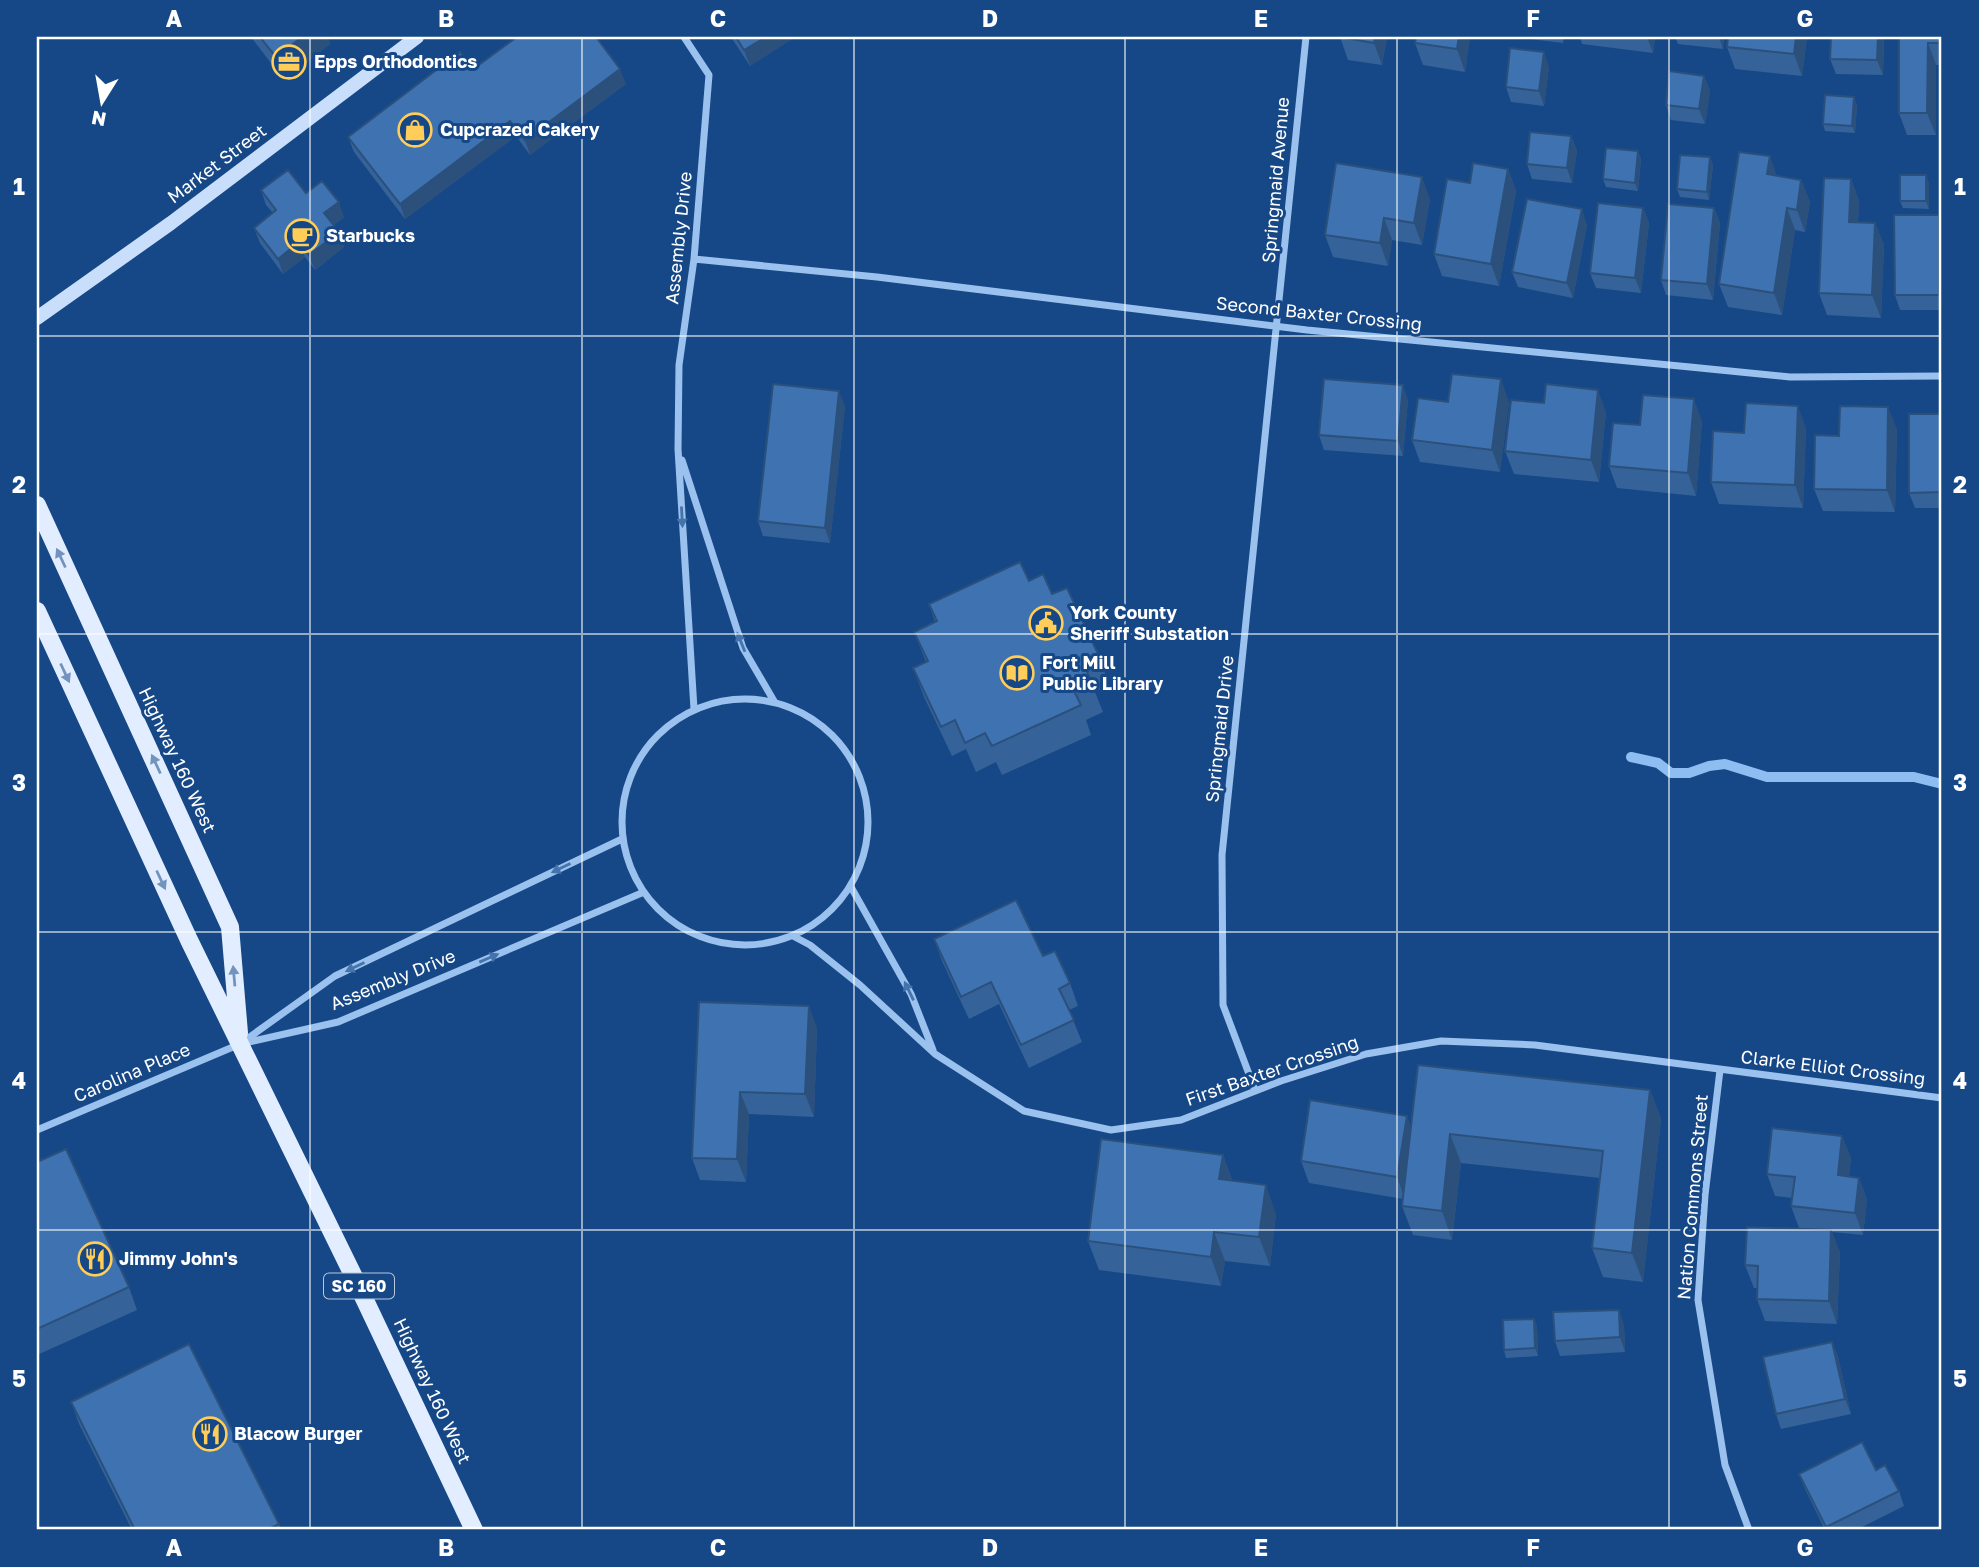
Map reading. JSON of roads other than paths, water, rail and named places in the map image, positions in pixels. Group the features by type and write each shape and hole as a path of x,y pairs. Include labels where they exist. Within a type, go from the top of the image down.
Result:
{"main road":[{"name":"Highway 160 West","path":"37,505 230,927 240,1044"},
{"name":"Highway 160 West","path":"37,611 189,940 474,1530"}],"street":[{"name":"Market Street","path":"37,318 171,223 417,37"},
{"name":"Assembly Drive","path":"684,37 709,75 694,259 679,365 678,449 694,709"},
{"name":"Springmaid Avenue","path":"1278,326 1306,37"},
{"name":"Second Baxter Crossing","path":"694,259 877,277 1307,331 1790,377 1942,376"},
{"name":"Springmaid Drive","path":"1255,1090 1223,1005 1222,855 1278,326"},
{"name":"Assembly Drive","path":"678,449 743,648 774,701"},
{"path":"734,698 774,701 810,717 820,725 839,742 860,775 869,813 866,851 851,887 826,916 793,936 762,944 731,945 701,938 673,923 655,907 632,872 622,839 622,807 629,776 645,748 667,725 694,709 734,698"},
{"name":"Assembly Drive","path":"240,1044 335,976 622,839"},
{"path":"851,887 911,994 935,1054"},
{"name":"Assembly Drive","path":"240,1044 338,1022 644,892"},
{"name":"First Baxter Crossing","path":"793,936 810,945 860,985 935,1054 1024,1111 1111,1130 1181,1120 1255,1090 1366,1054 1441,1041 1535,1045 1720,1070"},
{"name":"Carolina Place","path":"37,1130 240,1044"},
{"name":"Clarke Elliot Crossing","path":"1720,1070 1942,1098"},
{"name":"Nation Commons Street","path":"1720,1070 1705,1195 1698,1300 1725,1465 1749,1530"}],"waterway":[{"path":"1631,757 1658,763 1671,773 1689,773 1725,764 1767,777 1914,777 1942,784"}],"place":[{"name":"Epps Orthodontics","path":"289,62"},
{"name":"Cupcrazed Cakery","path":"415,130"},
{"name":"Starbucks","path":"302,236"},
{"name":"York County Sheriff Substation","path":"1046,623"},
{"name":"Fort Mill Public Library","path":"1017,673"},
{"name":"Jimmy John's","path":"95,1259"},
{"name":"Blacow Burger","path":"210,1434"}]}
